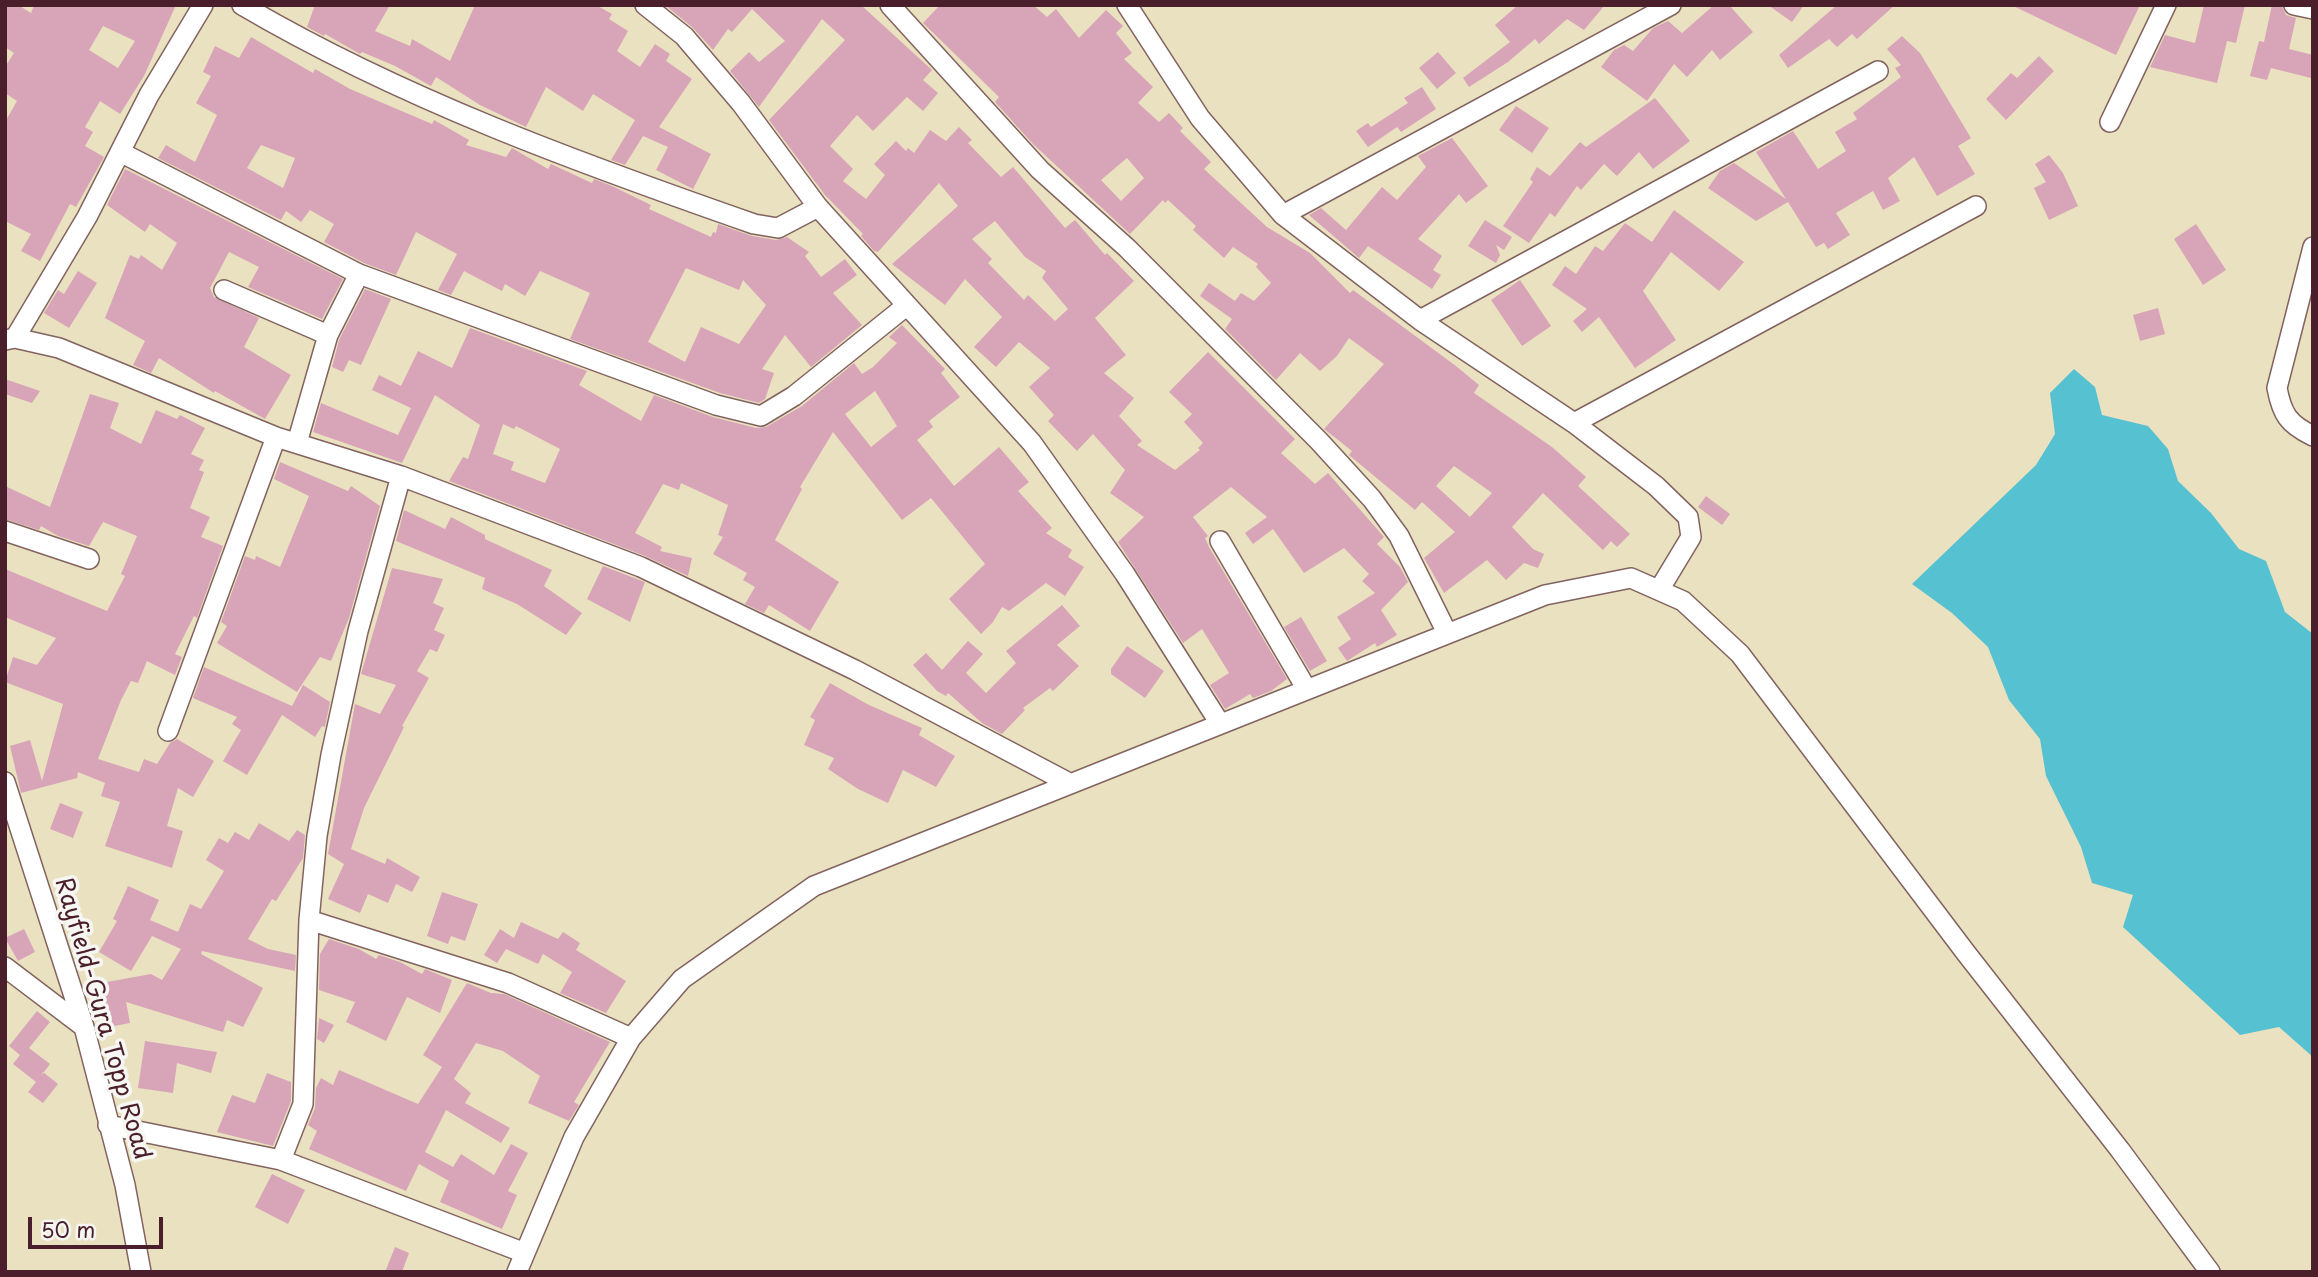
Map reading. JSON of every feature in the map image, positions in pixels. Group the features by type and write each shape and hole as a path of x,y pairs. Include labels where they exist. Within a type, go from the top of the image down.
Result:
{"street":[{"path":"203,5 149,95 87,218 10,339 59,348 276,437 401,476 641,567 855,670 1069,783"},
{"path":"242,5 293,35 396,85 619,177 754,224 778,228 818,207"},
{"path":"645,5 684,36 741,103 818,207 1032,443 1125,574 1219,722"},
{"path":"890,5 1040,170 1136,257 1319,441 1372,499 1399,536 1447,633"},
{"path":"1127,5 1200,118 1283,215 1419,320 1574,423 1656,486 1688,517 1691,537 1659,590"},
{"path":"1283,215 1671,5"},
{"path":"2110,122 2166,5"},
{"path":"2294,5 2313,9"},
{"path":"1419,320 1878,71"},
{"path":"120,152 359,274 716,405 761,416 794,396 906,306"},
{"path":"1574,423 1976,206"},
{"path":"2313,247 2277,388 2281,411 2298,429 2313,436"},
{"path":"297,443 328,335 359,274"},
{"path":"224,290 328,335"},
{"path":"168,731 276,437"},
{"path":"282,1160 303,1104 309,920 317,836 331,755 358,631 401,476"},
{"path":"5,531 89,559"},
{"path":"1220,541 1306,688"},
{"path":"517,1272 574,1137 631,1038 682,979 814,886 1219,722 1545,595 1631,578 1683,601 1740,654 1966,953 2120,1150 2210,1272"},
{"name":"Rayfield-Gura Topp Road","path":"5,782 84,1027 125,1185 141,1272"},
{"path":"309,920 508,983 631,1038"},
{"path":"5,967 84,1027"},
{"path":"108,1125 282,1160 525,1253"}],"water":[{"path":"2074,369 2095,387 2102,415 2148,426 2168,449 2178,481 2211,513 2239,549 2266,561 2285,612 2313,634 2313,1057 2279,1027 2240,1035 2123,927 2133,895 2092,883 2081,847 2046,776 2040,739 2009,700 1988,647 1952,613 1912,584 2036,465 2055,434 2050,393"}],"building":[{"path":"5,5 18,5 31,13 34,5 176,5 144,76 120,114 100,101 85,127 93,132 85,146 104,157 76,207 70,204 40,261 21,251 31,234 5,221 5,122 17,101 5,93 5,67 14,53 5,47","holes":["103,26 135,41 118,68 89,50"]},
{"path":"315,5 390,5 375,31 410,46 412,39 450,61 475,5 596,5 612,14 609,19 628,31 617,51 640,67 655,44 670,54 666,61 692,79 659,127 711,154 693,189 656,170 668,147 643,136 625,165 611,160 635,120 593,94 583,111 546,87 526,127 480,105 436,77 431,86 395,66 362,52 360,54 307,27"},
{"path":"665,5 861,5 932,70 923,80 938,93 923,111 907,97 873,131 857,115 830,146 853,169 843,181 866,199 885,175 874,164 896,141 906,151 908,148 914,153 930,130 946,141 959,127 972,140 968,143 1001,177 1013,167 1065,228 1075,220 1105,255 1107,253 1134,281 1095,318 1126,355 1104,373 1134,398 1119,416 1142,441 1137,445 1175,470 1200,450 1198,448 1203,443 1184,422 1192,414 1169,392 1208,352 1295,439 1281,453 1315,484 1328,473 1384,537 1377,544 1400,567 1408,582 1381,610 1397,635 1377,647 1375,643 1347,661 1338,648 1351,639 1337,617 1375,593 1362,581 1369,574 1344,548 1304,573 1273,529 1253,544 1245,533 1267,517 1231,487 1193,517 1208,536 1205,538 1209,547 1287,679 1271,691 1253,698 1250,694 1225,709 1210,685 1229,673 1202,629 1183,643 1118,542 1144,517 1110,493 1125,470 1093,434 1077,451 1048,421 1054,415 1029,387 1050,368 1019,342 996,367 974,347 1002,317 965,279 945,305 892,264 958,206 939,183 878,252 874,251 861,236 863,234 825,195 769,120 845,40 822,19 759,107 730,71 749,52 759,62 785,41 752,9 732,32 728,29 713,50 692,27","holes":["995,221 1025,257 1046,271 1042,278 1068,309 1055,321 1028,295 1024,300 988,263 992,259 972,239"]},
{"path":"940,5 1033,5 1047,17 1056,9 1079,38 1106,10 1123,26 1116,33 1132,53 1124,59 1153,87 1138,103 1159,122 1169,113 1183,128 1180,131 1211,162 1204,169 1267,227 1310,253 1350,293 1353,290 1479,385 1474,393 1552,447 1586,477 1578,486 1630,534 1617,547 1611,541 1603,550 1543,493 1512,527 1533,549 1544,554 1538,568 1524,563 1506,580 1487,560 1444,593 1424,558 1455,532 1422,502 1415,510 1349,455 1352,451 1324,429 1384,364 1349,338 1337,356 1320,371 1300,353 1276,380 1225,329 1232,319 1200,296 1209,283 1235,301 1241,293 1254,301 1271,283 1256,267 1258,264 1233,247 1224,258 1193,230 1196,226 1168,200 1165,203 1163,200 1130,234 1033,144 995,102 999,97 923,23","holes":["1127,158 1144,178 1121,201 1101,180","1454,466 1492,493 1470,517 1436,486"]},
{"path":"1518,5 1605,5 1584,30 1567,19 1539,44 1535,39 1508,62 1469,87 1463,78 1510,42 1495,25"},
{"path":"1714,5 1729,5 1753,32 1720,60 1712,50 1687,77 1674,64 1647,101 1601,67 1614,50 1624,45 1633,51 1653,28 1668,21 1682,33"},
{"path":"1768,5 1804,5 1792,22"},
{"path":"1837,5 1895,5 1857,39 1852,34 1837,47 1829,39 1788,68 1779,55"},
{"path":"2011,5 2140,5 2116,55"},
{"path":"2204,5 2245,5 2236,43 2227,41 2217,83 2150,67 2165,35 2195,43"},
{"path":"2272,5 2282,6 2286,15 2296,18 2289,49 2313,55 2311,78 2271,68 2267,80 2250,76 2259,41 2264,42"},
{"path":"1902,36 1920,53 1971,138 1958,146 1975,174 1937,196 1914,157 1888,178 1900,201 1883,210 1873,191 1836,213 1850,235 1828,249 1824,243 1816,247 1788,202 1756,221 1708,188 1720,171 1734,163 1786,199 1756,152 1793,131 1818,169 1846,151 1835,132 1857,119 1853,113 1901,77 1895,68 1901,65 1887,49"},
{"path":"251,37 313,73 315,69 350,89 432,124 434,120 469,140 466,145 506,157 512,148 548,169 551,164 592,183 594,179 612,186 651,205 649,209 711,237 713,232 716,233 718,224 752,236 776,240 787,237 809,252 805,256 821,277 845,259 857,275 833,293 862,325 811,367 785,335 762,369 774,373 765,399 759,403 720,393 570,339 590,293 540,271 525,296 505,284 502,291 464,271 451,295 438,290 457,254 416,232 396,275 364,263 324,242 334,224 310,210 301,222 286,211 281,220 158,158 166,145 195,162 217,115 196,103 211,76 203,72 215,46 239,58","holes":["261,145 295,158 283,188 247,168","686,268 739,290 743,280 766,305 739,344 701,327 685,362 648,342"]},
{"path":"1438,52 1456,73 1437,89 1419,68"},
{"path":"2039,56 2054,71 2006,120 1986,99 2011,73 2017,78"},
{"path":"1422,87 1436,109 1401,132 1397,127 1368,147 1356,131 1368,123 1371,127 1408,103 1404,98"},
{"path":"1655,98 1690,141 1653,169 1639,152 1617,176 1604,164 1581,190 1577,186 1555,217 1550,213 1529,243 1503,226 1533,182 1530,179 1537,167 1550,176 1580,142 1586,147"},
{"path":"1516,106 1549,128 1532,153 1499,130"},
{"path":"1452,138 1488,186 1466,203 1459,194 1418,239 1442,256 1433,270 1441,275 1432,289 1368,246 1359,258 1309,215 1321,208 1346,230 1382,187 1397,200 1426,167 1418,156"},
{"path":"2049,155 2063,173 2078,206 2049,220 2034,188 2046,182 2035,164"},
{"path":"125,169 343,279 322,319 248,287 259,267 229,252 210,288 214,297 259,318 244,347 291,375 265,419 215,391 214,393 159,358 151,373 133,365 145,341 105,318 130,255 139,259 141,255 162,270 177,243 150,224 145,232 107,205"},
{"path":"1674,210 1744,262 1719,291 1671,252 1643,291 1676,340 1635,368 1599,317 1582,332 1573,321 1587,309 1552,285 1565,266 1576,274 1595,246 1603,251 1625,223 1652,242"},
{"path":"1485,220 1512,237 1504,250 1496,245 1500,255 1496,263 1468,246"},
{"path":"2196,224 2226,270 2203,285 2174,239"},
{"path":"78,271 97,283 69,328 44,313 58,290 64,294"},
{"path":"1520,280 1551,326 1522,346 1491,300"},
{"path":"365,289 391,299 361,365 349,360 343,372 332,367 339,340"},
{"path":"2158,308 2165,334 2140,341 2133,315"},
{"path":"902,325 945,369 941,373 960,397 929,421 933,427 917,440 954,486 999,447 1029,482 1018,491 1052,528 1046,533 1072,550 1068,557 1084,567 1065,596 1046,583 1009,611 1002,607 993,622 981,634 949,599 985,564 931,498 902,520 833,432 800,487 802,489 775,540 839,582 810,631 769,605 764,613 745,604 755,587 743,580 747,573 713,554 723,537 718,535 728,505 681,483 679,490 663,484 635,533 662,547 660,551 692,558 688,576 645,556 449,481 463,457 468,459 480,425 435,395 402,463 313,432 321,403 398,435 411,408 372,390 379,375 401,386 418,351 452,368 470,328 587,371 579,385 641,421 654,395 713,417 756,428 766,427 802,406 854,363 862,374 873,367 897,343 889,337","holes":["875,391 897,426 871,447 845,414","503,424 514,429 516,426 560,449 545,483 511,470 514,462 493,454"]},
{"path":"5,379 40,391 32,403 5,394"},
{"path":"90,394 119,403 110,428 141,444 156,410 177,419 180,415 205,428 191,454 204,460 199,470 204,472 190,508 210,517 201,537 223,546 197,618 194,616 175,654 182,657 175,675 147,661 138,683 131,681 121,700 98,759 139,772 144,759 157,764 170,743 177,739 214,761 193,797 178,788 167,826 183,831 172,868 105,846 120,802 101,796 105,783 78,772 77,778 21,793 10,746 30,740 42,781 63,704 5,682 13,657 37,665 56,638 5,617 5,569 107,611 125,576 121,574 137,536 103,522 89,546 58,536 41,526 39,530 5,519 5,486 50,507"},
{"path":"280,462 348,491 351,486 380,506 349,618 331,661 320,657 297,692 217,643 227,626 221,622 245,556 255,560 256,556 280,567 309,496 274,479"},
{"path":"1706,496 1730,514 1722,525 1698,507"},
{"path":"404,510 445,529 451,517 485,535 485,539 552,570 544,586 582,613 566,635 517,604 482,589 485,578 396,541"},
{"path":"603,566 645,582 630,622 587,599"},
{"path":"392,568 443,579 433,603 444,608 434,630 445,635 437,652 430,649 417,671 429,678 402,726 404,727 364,808 351,849 385,864 387,858 420,877 412,892 396,884 388,903 368,894 360,913 328,899 344,864 328,854 355,704 380,714 396,685 361,674"},
{"path":"1062,605 1080,626 1057,645 1079,666 1053,691 1050,688 1023,708 1025,710 1002,734 982,723 948,693 946,696 937,691 913,665 926,653 942,670 968,641 983,654 966,673 986,693 1016,663 1006,651"},
{"path":"1301,617 1327,661 1310,671 1284,627"},
{"path":"1127,646 1164,671 1145,698 1111,674 1111,669"},
{"path":"204,667 292,706 303,685 330,702 325,727 322,726 315,737 282,715 247,775 223,761 241,730 232,724 237,717 193,698"},
{"path":"830,683 869,705 922,728 919,735 955,756 936,787 903,770 888,803 858,789 828,769 834,758 804,745 815,720 810,717"},
{"path":"60,803 83,812 73,838 50,829"},
{"path":"259,823 289,841 297,830 305,835 303,858 276,901 272,899 248,939 268,949 296,955 295,971 202,951 201,954 263,988 243,1027 227,1020 223,1032 126,1002 130,1023 104,1028 96,984 151,974 162,980 181,949 152,936 131,971 99,952 117,921 113,919 128,886 159,900 150,920 178,932 190,904 201,909 224,871 206,860 219,838 228,843 235,832 249,840"},
{"path":"442,892 478,904 465,941 451,936 448,944 427,936"},
{"path":"521,922 558,939 563,932 580,943 576,950 626,981 606,1013 560,993 572,972 543,954 538,964 506,949 497,963 484,955 500,929 514,938"},
{"path":"24,929 35,952 18,961 5,938"},
{"path":"329,939 359,949 376,959 379,955 422,974 425,969 452,980 440,1013 407,997 386,1041 346,1022 355,1002 319,990 320,954"},
{"path":"467,983 491,993 504,994 610,1042 574,1102 579,1105 569,1121 528,1103 540,1076 503,1051 476,1043 454,1079 471,1093 465,1103 510,1128 501,1143 446,1110 425,1152 453,1167 461,1154 494,1175 511,1144 528,1153 508,1191 517,1195 502,1229 440,1202 449,1181 419,1164 406,1191 309,1149 317,1131 308,1125 315,1108 316,1088 321,1078 333,1085 339,1070 418,1104 442,1067 423,1055"},
{"path":"37,1011 50,1022 29,1048 50,1064 44,1072 58,1084 43,1103 28,1092 36,1082 13,1064 20,1055 9,1046"},
{"path":"319,1018 334,1025 324,1043 317,1039"},
{"path":"145,1041 217,1052 211,1073 177,1063 173,1093 138,1088"},
{"path":"267,1073 291,1082 291,1101 273,1146 217,1132 232,1095 255,1103"},
{"path":"272,1174 305,1190 288,1224 255,1207"},
{"path":"395,1247 409,1253 402,1272 385,1272"}]}
